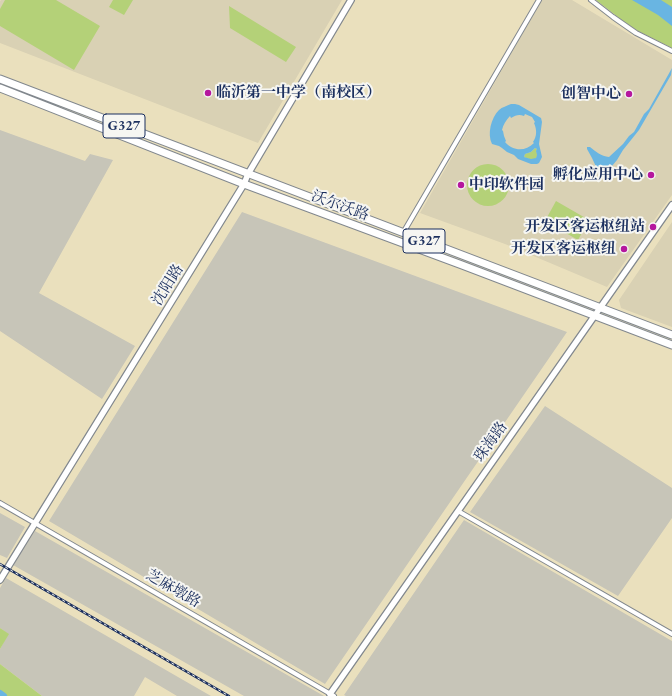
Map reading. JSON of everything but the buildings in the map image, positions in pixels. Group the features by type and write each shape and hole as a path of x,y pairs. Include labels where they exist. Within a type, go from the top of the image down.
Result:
{"highway":[{"name":"沃尔沃路","path":"0,79 672,335"},
{"name":"沃尔沃路","path":"0,88 244,184 462,265 672,346"}],"street":[{"name":"沈阳路","path":"0,580 244,184 248,174 351,0"},
{"path":"404,233 539,0"},
{"path":"591,0 613,18 636,33 672,51"},
{"name":"珠海路","path":"332,695 458,511 672,205"},
{"name":"芝麻墩路","path":"0,503 332,695"},
{"path":"458,511 672,634"}],"shaded area":[{"name":"临沂第一中学（南校区）","path":"1,0 342,0 258,143 0,43"},
{"path":"542,0 572,0 672,60 672,195 607,287 505,244 420,213"},
{"path":"0,130 85,161 90,154 113,160 39,293 135,346 102,399 0,331"},
{"path":"242,212 567,332 325,684 49,521"},
{"path":"672,222 672,327 621,308 619,300"},
{"path":"545,406 672,488 672,518 618,596 470,512"},
{"path":"0,513 25,527 7,558 0,555"},
{"path":"464,520 672,641 672,696 344,695"},
{"path":"35,531 324,696 244,696 13,565"},
{"path":"6,578 211,696 177,696 145,677 134,696 42,696 0,664 0,649 8,634 0,628 0,588"}],"green space":[{"path":"5,0 56,0 100,26 74,70 0,26 0,9"},
{"path":"113,0 133,0 124,15 109,7"},
{"path":"596,0 672,0 672,48 638,31"},
{"path":"229,6 296,47 286,62 230,28"},
{"path":"535,148 537,149 536,159 524,157 525,154 531,152"},
{"path":"484,164 492,164 503,170 509,181 509,189 503,200 492,206 484,206 473,200 467,189 467,181 473,170"},
{"path":"556,201 589,220 578,240 545,221"},
{"path":"0,628 9,634 0,649"},
{"path":"0,664 42,696 0,696"}],"water":[{"path":"632,0 661,0 672,7 672,26 658,15"},
{"path":"672,68 671,75 639,130 612,166 606,168 603,173 600,173 587,147 590,147 601,155 609,157 623,144 634,132 644,114 649,109"},
{"path":"511,104 519,105 541,118 542,122 539,144 542,157 537,164 531,164 518,159 499,146 492,144 490,131 494,117 500,109","holes":["525,114 532,117 535,122 536,133 534,143 527,148 515,149 505,142 502,128 510,116 511,118 518,115 524,116","535,148 537,149 536,158 531,159 524,157 525,154 531,152"]}],"waterway":[{"path":"0,693 4,696"}],"railway":[{"path":"0,564 229,696"}],"place":[{"name":"临沂第一中学（南校区）","path":"208,93"},
{"name":"创智中心","path":"629,94"},
{"name":"孵化应用中心","path":"651,175"},
{"name":"中印软件园","path":"461,185"},
{"name":"开发区客运枢纽站","path":"653,227"},
{"name":"开发区客运枢纽","path":"624,249"}]}
